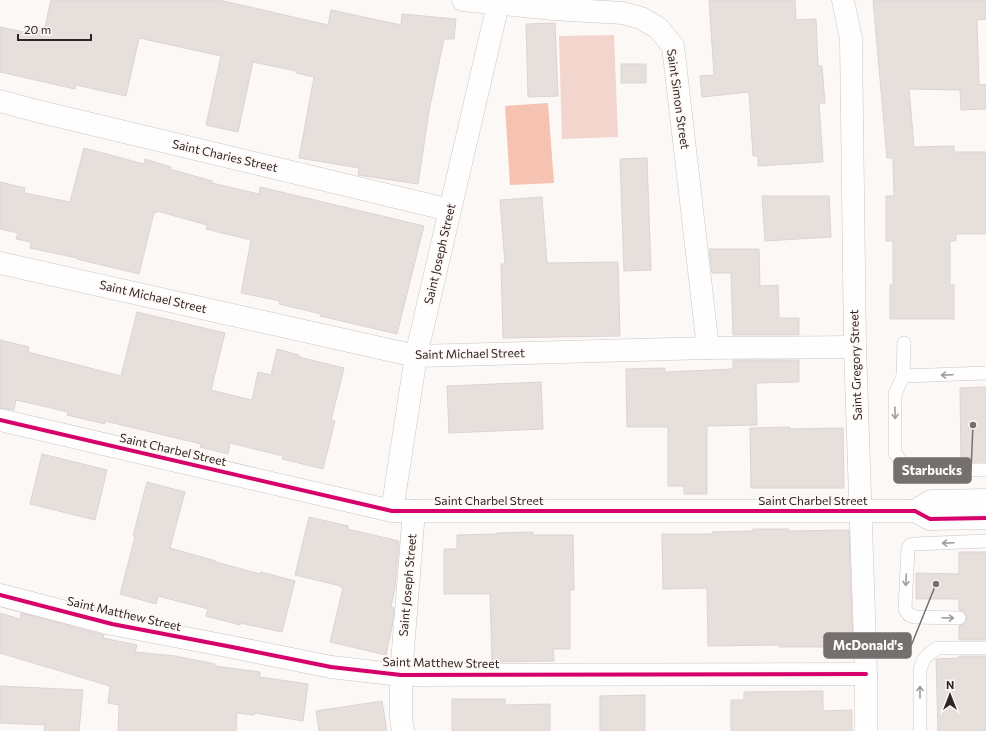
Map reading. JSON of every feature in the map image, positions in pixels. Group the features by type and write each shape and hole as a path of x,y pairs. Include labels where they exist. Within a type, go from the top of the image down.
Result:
{"street":[{"name":"Saint Simon Street","path":"463,0 498,2 553,9 623,12 641,18 658,28 672,46 708,348"},
{"name":"Saint Gregory Street","path":"843,0 851,39 855,347 866,674 866,731"},
{"name":"Saint Joseph Street","path":"392,511 416,356 498,2"},
{"name":"Saint Charies Street","path":"0,101 450,210"},
{"name":"Saint Michael Street","path":"0,263 416,356 708,348 855,347"},
{"name":"Saint Charbel Street","path":"0,420 392,511 915,511 930,519 986,518"},
{"path":"915,511 931,500 986,500"},
{"name":"Saint Joseph Street","path":"403,731 401,718 401,675 414,512"},
{"name":"Saint Matthew Street","path":"0,595 112,624 331,667 401,675 866,674"}],"lane":[{"path":"904,343 903,376 895,394 895,453 899,461 904,466 913,470 986,470"},
{"path":"903,376 986,373"},
{"path":"959,618 915,617 909,615 905,609 908,548 910,545 914,544 986,541"},
{"path":"920,731 920,669 924,659 938,648 986,648"}],"shaded area":[{"path":"614,35 618,137 562,139 559,36"},
{"path":"548,103 554,183 510,185 505,106"}],"building":[{"path":"51,0 219,0 328,25 331,10 401,25 402,14 456,19 454,39 444,39 429,111 418,184 358,175 359,168 299,158 314,77 296,73 296,71 253,62 238,132 206,125 221,56 139,38 126,96 76,85 75,89 0,72 0,27 29,33 30,28 44,31"},
{"path":"709,0 795,0 796,20 816,19 818,66 822,66 825,103 819,103 823,162 758,166 758,156 753,156 749,92 702,97 700,76 714,75"},
{"path":"873,0 986,0 986,19 977,20 979,85 986,84 986,109 961,110 960,90 909,89 914,147 954,146 954,152 986,152 986,234 956,234 956,241 950,241 950,285 954,285 954,319 890,319 890,285 893,285 893,241 886,241 886,196 894,196 893,158 887,158"},
{"path":"555,23 558,96 528,97 526,24"},
{"path":"621,64 646,64 646,83 621,83"},
{"path":"84,148 144,164 145,159 171,167 170,169 212,181 212,183 259,194 260,187 424,226 397,334 320,316 321,314 279,304 280,301 241,293 251,240 206,229 207,225 157,211 154,213 139,274 30,248 31,242 16,239 18,233 0,229 0,182 25,188 24,193 70,202"},
{"path":"647,158 651,270 624,271 620,159"},
{"path":"762,196 829,196 831,237 765,241"},
{"path":"542,197 547,263 618,262 620,336 503,338 501,264 505,264 500,200"},
{"path":"709,249 759,249 760,286 778,285 779,318 799,318 799,335 733,335 731,273 712,273"},
{"path":"137,312 225,333 211,390 252,400 258,372 271,375 277,349 299,355 299,357 344,368 331,420 335,421 323,469 282,459 283,456 230,443 228,454 200,447 201,444 105,421 105,424 67,415 68,412 16,400 14,410 0,408 0,340 29,347 28,352 121,376"},
{"path":"733,360 799,360 799,382 756,383 757,425 707,426 707,494 684,494 684,486 668,486 668,427 627,427 626,369 665,368 665,372 733,369"},
{"path":"541,382 543,429 449,433 447,386"},
{"path":"986,387 986,462 961,462 960,388"},
{"path":"790,427 790,429 843,428 844,488 751,488 750,428"},
{"path":"42,454 107,470 95,520 30,504"},
{"path":"147,482 185,492 170,548 260,574 261,572 295,581 282,632 240,623 240,625 206,616 208,609 158,596 156,604 120,594 135,537 133,536"},
{"path":"309,517 348,526 348,529 399,541 395,588 391,607 394,608 392,627 386,655 330,642 343,588 341,588 341,586 295,575"},
{"path":"753,529 789,529 789,531 849,530 853,647 779,647 779,645 708,646 707,588 663,589 662,534 712,534 712,532 753,531"},
{"path":"533,532 533,535 573,535 574,590 570,590 570,649 553,649 554,661 492,662 490,594 444,594 444,549 457,549 457,535"},
{"path":"959,552 986,552 986,640 959,640 959,626 966,622 967,618 963,611 959,610 959,599 916,599 916,573 959,574"},
{"path":"0,613 20,619 21,613 104,635 103,638 137,645 135,652 175,656 215,664 215,666 260,672 260,677 308,684 303,721 255,713 254,715 237,713 236,731 118,731 119,705 108,703 110,686 0,653"},
{"path":"959,656 986,656 986,731 938,731 936,659 959,658"},
{"path":"0,686 83,690 79,731 44,731 45,725 0,723"},
{"path":"823,691 823,711 852,710 852,731 731,731 731,700 744,700 744,692"},
{"path":"645,695 645,731 600,731 600,696"},
{"path":"452,699 505,699 505,705 550,704 550,731 452,731"},
{"path":"382,701 387,731 319,731 316,711"}],"cycle path":[{"path":"0,420 392,511 915,511 930,519 986,518"},
{"path":"0,595 112,624 331,667 401,675 866,674"}],"place":[{"name":"Starbucks","path":"973,425"},
{"name":"McDonald's","path":"936,584"}]}
